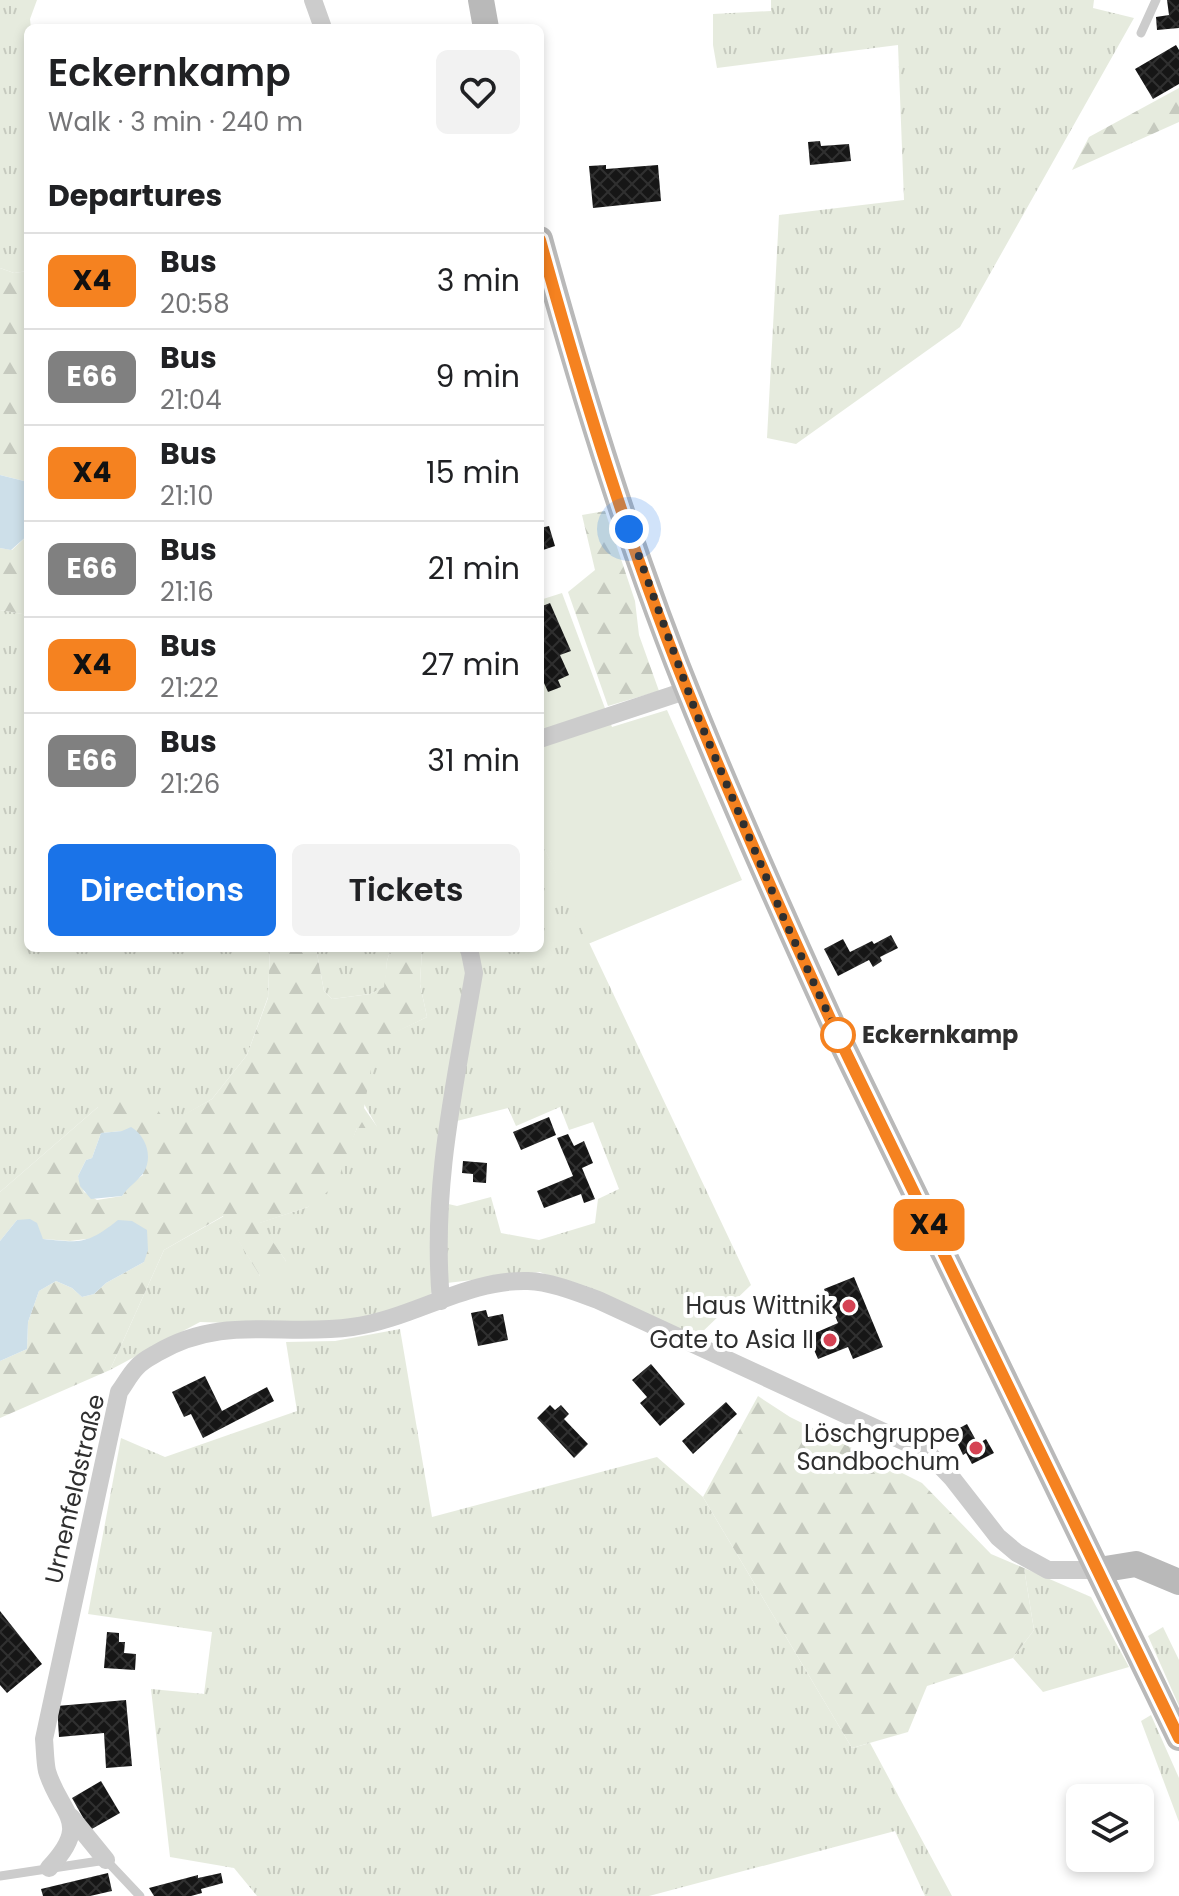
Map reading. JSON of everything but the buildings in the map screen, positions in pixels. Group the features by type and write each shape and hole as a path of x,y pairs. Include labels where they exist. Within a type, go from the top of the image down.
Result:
{"main road":[{"path":"481,0 485,24"},
{"path":"544,252 615,489 688,690 784,919 1179,1738"},
{"path":"1099,1570 1136,1564 1179,1582"}],"street":[{"path":"313,0 322,24"},
{"path":"544,738 688,690"},
{"path":"441,1301 438,1200 442,1157 474,973 470,952"},
{"name":"Urnenfeldstraße","path":"106,1860 71,1817 47,1772 44,1739 119,1392 138,1365 190,1337 245,1328 302,1330 352,1327 383,1321 489,1285 530,1281 573,1291 927,1452 952,1478 998,1537 1038,1567 1057,1571 1099,1570"},
{"path":"49,1868 61,1855 69,1838 71,1817"}],"lane":[{"path":"1141,33 1156,0"},
{"path":"0,1876 106,1860"},
{"name":"Urnenfeldstraße","path":"106,1860 140,1896"}],"green space":[{"path":"0,0 37,0 31,24 24,24 24,272 14,273 0,268"},
{"path":"771,0 1094,0 1093,8 1134,18 960,327 796,444 767,438 779,215 904,200 898,45 717,68 713,14 771,11"},
{"path":"1179,88 1179,122 1072,170 1089,137"},
{"path":"0,268 14,273 24,272 24,481 0,475"},
{"path":"605,511 635,601 639,635 659,691 608,706 568,592 595,570 582,515"},
{"path":"24,539 24,614 0,610 0,548 12,550"},
{"path":"562,593 612,727 667,710 742,880 588,944 544,848 544,599"},
{"path":"0,610 24,614 24,952 270,952 268,997 247,1055 212,1099 167,1125 98,1107 0,1192"},
{"path":"544,847 751,1285 697,1337 540,1272 447,1283 444,1203 457,1206 491,1197 501,1233 539,1240 595,1223 598,1199 619,1189 593,1122 569,1130 560,1107 516,1126 508,1108 453,1122 475,952 544,952"},
{"path":"270,952 317,952 324,991 332,999 370,994 384,987 390,952 422,952 420,984 427,1017 376,1042 364,1108 378,1128 357,1128 336,1185 308,1207 260,1223 286,1261 279,1277 260,1276 223,1216 164,1250 110,1370 0,1418 0,1361 27,1349 28,1322 39,1291 56,1281 72,1288 82,1297 94,1294 106,1283 144,1262 95,1238 70,1241 43,1239 17,1220 0,1241 0,1192 98,1107 148,1095 167,1124 212,1099 247,1055 268,998","holes":["122,1131 143,1175 129,1185 122,1196 97,1200 84,1192 78,1176 86,1160 92,1158 101,1133"]},
{"path":"317,952 390,952 385,987 370,994 332,999 324,991"},
{"path":"422,952 462,952 468,974 432,1292 428,1297 387,1313 320,1326 200,1322 110,1370 164,1250 224,1216 260,1276 286,1261 259,1223 308,1207 346,1154 357,1128 377,1127 345,1070 376,1041 427,1017 420,984"},
{"path":"400,1329 432,1517 657,1457 703,1497 852,1748 870,1743 952,1896 925,1896 895,1831 649,1896 257,1896 234,1868 170,1857 151,1689 204,1694 212,1632 88,1614 121,1438 165,1457 297,1411 286,1342 335,1341"},
{"path":"758,1396 790,1417 922,1483 991,1554 1024,1568 1034,1630 1013,1658 927,1686 908,1732 852,1748 703,1497"},
{"path":"1024,1568 1091,1597 1129,1667 1043,1692 1013,1658 1034,1630"},
{"path":"1163,1627 1179,1660 1179,1706 1148,1636"},
{"path":"1151,1715 1179,1778 1179,1822 1141,1721"}],"water":[{"path":"0,475 24,481 24,539 11,550 0,548"},
{"path":"131,1127 141,1136 148,1153 144,1172 122,1196 91,1199 80,1186 78,1176 86,1160 92,1158 101,1133"},
{"path":"30,1219 37,1223 43,1239 67,1241 91,1238 118,1220 132,1221 147,1230 148,1250 144,1262 106,1283 94,1294 82,1297 72,1288 56,1281 39,1291 28,1322 27,1349 0,1361 0,1241 17,1220"}],"bus line":[{"name":"X4","path":"544,255 620,502 667,636 784,919 919,1206 1179,1738"}],"place":[{"name":"Eckernkamp","path":"838,1035"},
{"name":"Haus Wittnik","path":"849,1306"},
{"name":"Gate to Asia II","path":"830,1340"},
{"name":"Löschgruppe Sandbochum","path":"976,1448"}],"route":[{"path":"629,529 695,710 784,919 838,1035"}]}
